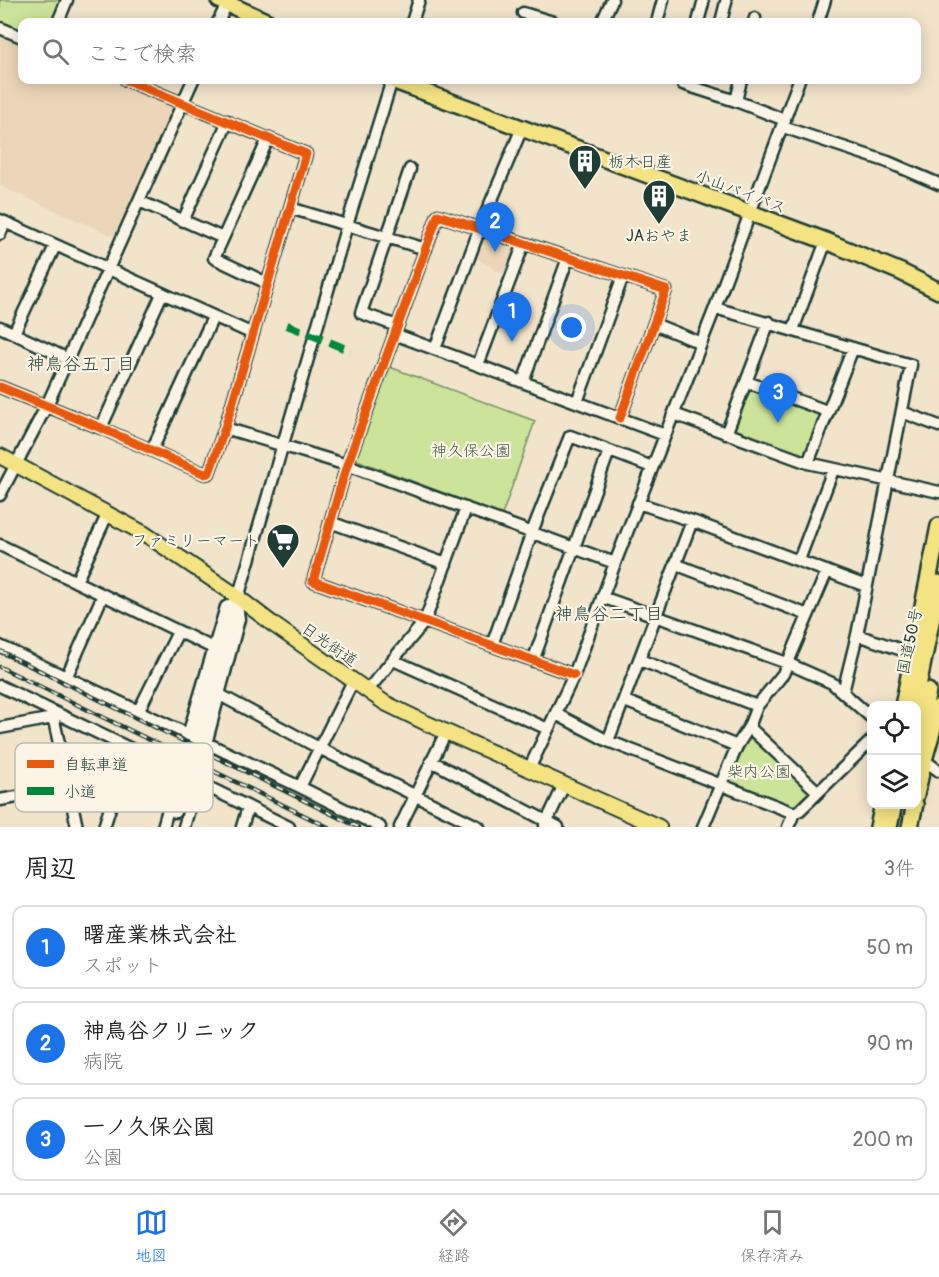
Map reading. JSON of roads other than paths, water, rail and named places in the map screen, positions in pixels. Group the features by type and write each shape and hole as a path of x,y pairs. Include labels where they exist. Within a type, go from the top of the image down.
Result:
{"highway":[{"path":"223,2 259,18"},
{"name":"小山バイパス","path":"403,84 826,241 890,267 939,291"},
{"path":"904,701 939,526"},
{"name":"国道50号","path":"915,701 939,583"},
{"name":"国道50号","path":"921,747 939,635"},
{"path":"921,751 939,707"},
{"path":"878,827 882,809"},
{"path":"889,827 893,809"},
{"path":"900,827 904,809"},
{"path":"910,827 914,809"}],"main road":[{"name":"日光街道","path":"0,456 145,534 367,691 403,712 659,827"}],"street":[{"path":"60,18 67,0"},
{"path":"413,18 419,0"},
{"path":"604,18 612,0"},
{"path":"658,18 663,0"},
{"path":"819,18 825,0"},
{"path":"219,18 223,2"},
{"path":"722,18 726,2"},
{"path":"699,18 703,3"},
{"path":"523,13 540,18"},
{"path":"0,28 18,35"},
{"path":"0,387 205,474 209,473 225,428 306,154 136,84"},
{"path":"0,495 47,405 66,358 109,269 191,84"},
{"path":"193,735 237,600 391,84"},
{"path":"683,84 705,85 784,124 888,162 939,184"},
{"path":"736,101 740,84"},
{"path":"529,769 574,675 615,563 751,214 798,84"},
{"path":"183,221 228,122"},
{"path":"435,349 480,228 522,128"},
{"path":"267,283 214,258 268,139"},
{"path":"410,169 361,313 435,349 665,435"},
{"path":"139,201 223,238"},
{"path":"290,208 426,249"},
{"path":"574,675 312,580 347,465 438,215 666,290 620,418"},
{"path":"0,234 3,221 253,334"},
{"path":"793,330 826,241"},
{"path":"478,365 524,243"},
{"path":"14,333 55,246"},
{"path":"523,382 568,258"},
{"path":"577,402 623,276"},
{"path":"101,428 162,294"},
{"path":"715,308 911,365 857,635 843,692"},
{"path":"152,450 213,317"},
{"path":"726,434 769,322"},
{"path":"654,324 701,343"},
{"path":"0,327 66,358"},
{"path":"808,464 853,348"},
{"path":"747,382 827,411"},
{"path":"902,412 939,426"},
{"path":"674,414 808,464 939,492"},
{"path":"225,428 347,465 615,563"},
{"path":"492,645 532,532 570,436 652,467"},
{"path":"533,661 609,450"},
{"path":"799,560 833,470"},
{"path":"639,503 866,586"},
{"path":"367,691 425,621 466,508"},
{"path":"76,582 108,513"},
{"path":"609,741 692,521"},
{"path":"330,522 446,564"},
{"path":"0,544 213,648"},
{"path":"675,564 808,615"},
{"path":"703,827 737,746 757,706 783,674 827,571"},
{"path":"66,678 103,595"},
{"path":"602,597 787,663 832,683 867,714"},
{"path":"193,735 213,648 226,607 237,600"},
{"path":"206,743 239,619 237,600"},
{"path":"138,712 178,632"},
{"path":"857,635 914,654"},
{"path":"0,646 138,712 193,735 205,743"},
{"path":"393,660 548,729"},
{"path":"640,660 757,706"},
{"path":"300,787 353,681"},
{"path":"0,686 53,714 118,743"},
{"path":"220,695 319,748 479,827"},
{"path":"624,701 737,746"},
{"path":"0,728 53,714"},
{"path":"53,714 59,743"},
{"path":"556,714 609,741 794,813"},
{"path":"748,728 818,792"},
{"path":"400,827 446,732"},
{"path":"788,827 794,813 800,810 867,745"},
{"path":"213,747 380,827"},
{"path":"921,754 939,771"},
{"path":"431,761 546,824 558,827"},
{"path":"546,824 564,785"},
{"path":"213,790 289,827"},
{"path":"0,800 15,798"},
{"path":"242,827 248,807"},
{"path":"73,812 76,827"},
{"path":"104,827 109,812"},
{"path":"164,827 169,812"},
{"path":"171,827 174,812"},
{"path":"184,827 188,812"}],"tunnel":[{"path":"196,743 198,735"}],"railway":[{"path":"0,651 187,743"},
{"path":"0,667 156,743"},
{"path":"213,756 358,827"},
{"path":"213,771 328,827"}],"place":[{"name":"栃木日産","path":"585,190"},
{"name":"JAおやま","path":"659,225"},
{"name":"神鳥谷クリニック","path":"495,252"},
{"name":"曙産業株式会社","path":"512,342"},
{"name":"一ノ久保公園","path":"778,423"},
{"name":"ファミリーマート","path":"283,569"}],"district":[{"name":"神鳥谷五丁目","path":"81,364"},
{"name":"神鳥谷二丁目","path":"609,614"}],"park label":[{"name":"神久保公園","path":"471,450"},
{"name":"柴内公園","path":"759,771"}]}
